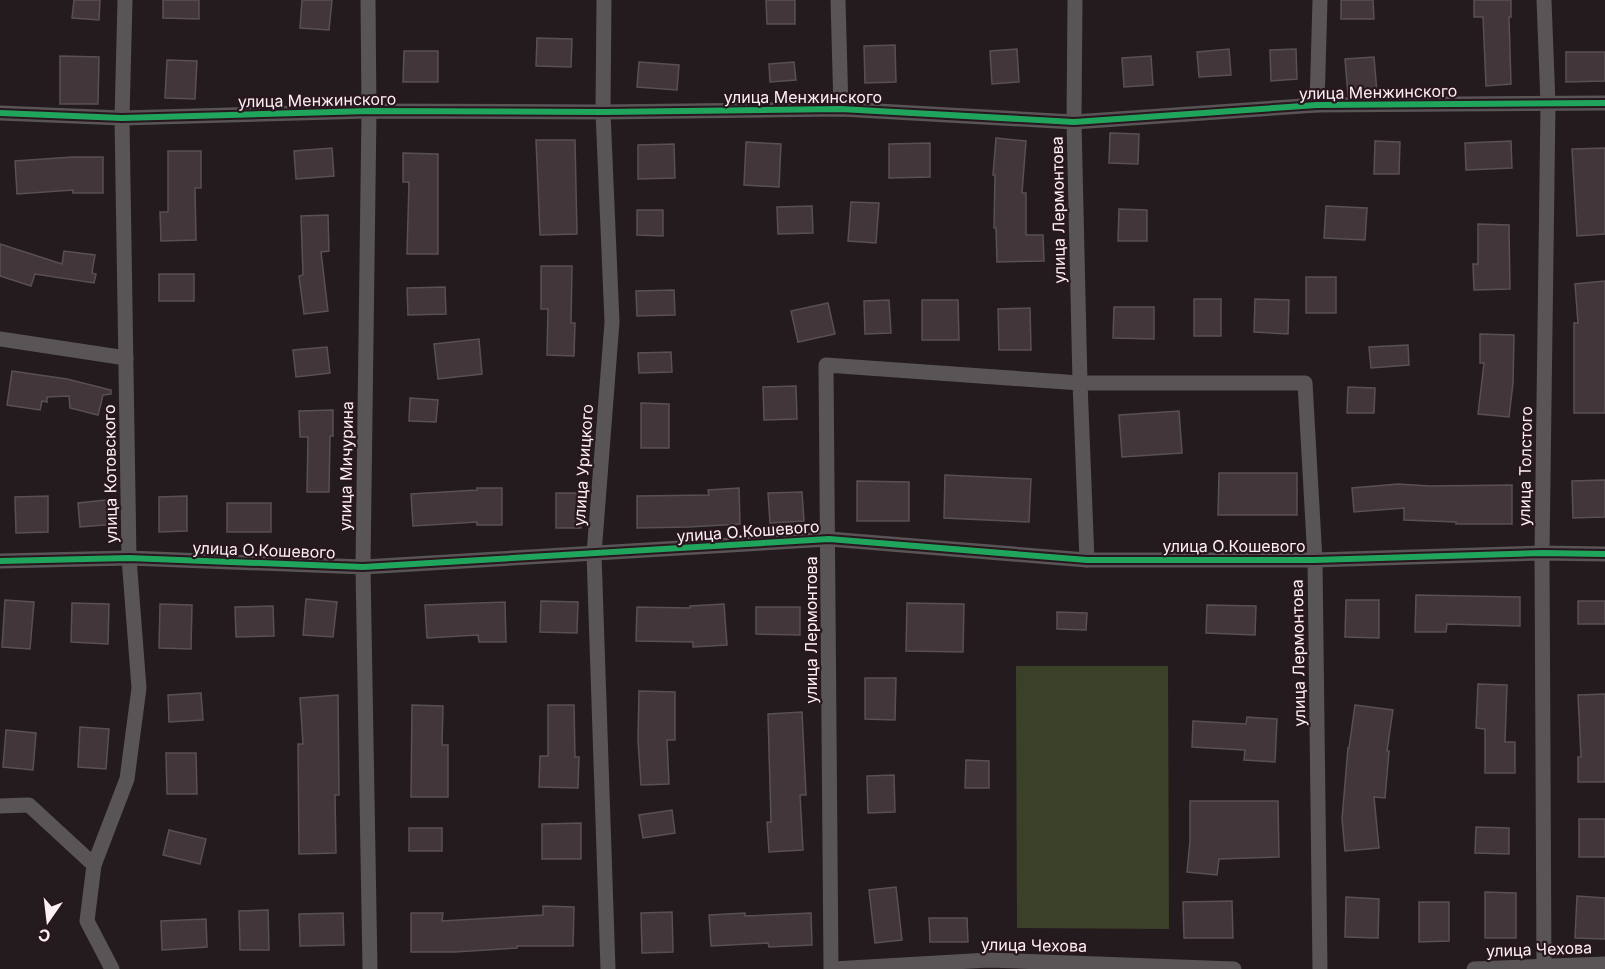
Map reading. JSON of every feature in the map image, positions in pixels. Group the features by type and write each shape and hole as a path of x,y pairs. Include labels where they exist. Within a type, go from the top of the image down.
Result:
{"street":[{"name":"улица Котовского","path":"112,969 87,921 94,865 127,779 139,688 129,558 122,118 125,0"},
{"name":"улица Мичурина","path":"368,0 369,111 363,567 370,969"},
{"name":"улица Урицкого","path":"604,0 603,112 612,322 594,554 608,969"},
{"path":"838,0 841,109"},
{"name":"улица Лермонтова","path":"1075,0 1074,122 1087,560"},
{"path":"1317,105 1320,0"},
{"name":"улица Толстого","path":"1544,0 1548,104 1542,553 1544,968"},
{"name":"улица Менжинского","path":"0,113 122,118 369,111 603,112 841,109 1074,122 1317,105 1605,103"},
{"path":"0,339 126,358"},
{"name":"улица Лермонтова","path":"832,969 826,365 1080,383 1305,383 1315,560 1320,969"},
{"name":"улица О.Кошевого","path":"0,561 129,558 363,567 829,539 1087,560 1315,560 1542,553 1605,554"},
{"path":"0,806 29,805 94,865"},
{"name":"улица Чехова","path":"832,969 989,960 1234,969"},
{"name":"улица Чехова","path":"1474,969 1605,964"}],"green space":[{"path":"1016,666 1168,666 1169,929 1017,928"}],"building":[{"path":"74,0 100,0 99,20 72,18"},
{"path":"163,0 199,0 199,19 163,18"},
{"path":"302,0 332,0 329,30 300,28"},
{"path":"766,0 795,0 795,24 767,24"},
{"path":"1341,0 1373,0 1374,19 1341,19"},
{"path":"1474,0 1511,0 1511,17 1509,17 1511,84 1486,86 1483,17 1474,17"},
{"path":"537,38 572,39 571,67 536,66"},
{"path":"895,45 896,82 865,83 864,46"},
{"path":"1017,49 1019,82 992,84 990,51"},
{"path":"1229,49 1231,75 1199,77 1197,52"},
{"path":"1296,49 1297,79 1271,81 1270,50"},
{"path":"404,51 438,51 438,82 403,82"},
{"path":"1566,52 1605,52 1605,81 1566,82"},
{"path":"60,56 99,57 98,104 60,104"},
{"path":"1151,56 1153,85 1124,87 1122,58"},
{"path":"1374,57 1377,93 1348,95 1345,59"},
{"path":"167,60 197,61 195,99 165,98"},
{"path":"639,62 679,65 677,90 637,87"},
{"path":"794,62 796,80 770,82 769,64"},
{"path":"1110,133 1139,134 1138,164 1109,163"},
{"path":"996,138 1026,141 1022,193 1026,193 1026,235 1043,235 1044,261 997,262 996,228 994,228 995,175 993,175"},
{"path":"536,140 575,140 577,234 540,235"},
{"path":"1375,141 1400,142 1399,174 1374,174"},
{"path":"1511,141 1512,168 1466,170 1465,143"},
{"path":"746,142 781,144 779,187 744,185"},
{"path":"930,143 930,177 889,178 889,144"},
{"path":"674,144 675,178 638,179 638,145"},
{"path":"332,148 334,176 296,179 294,151"},
{"path":"1605,148 1605,234 1577,236 1572,149"},
{"path":"168,151 201,151 201,188 195,188 196,240 161,241 160,212 168,212"},
{"path":"403,153 438,154 438,254 407,254 409,182 403,182"},
{"path":"103,157 103,193 73,193 73,190 17,194 15,161"},
{"path":"851,202 879,203 876,243 848,241"},
{"path":"812,206 813,233 778,234 777,207"},
{"path":"1326,206 1367,208 1365,240 1324,238"},
{"path":"1119,209 1147,210 1147,241 1118,241"},
{"path":"637,210 663,210 663,236 637,235"},
{"path":"328,215 329,251 321,252 328,311 304,314 299,276 303,275 301,216"},
{"path":"1478,224 1509,225 1510,289 1474,290 1473,264 1478,264"},
{"path":"0,244 62,264 64,251 95,255 92,273 96,274 94,283 35,274 31,286 0,276"},
{"path":"541,266 572,266 571,323 575,323 574,356 547,355 548,309 541,309"},
{"path":"159,274 194,274 194,301 159,301"},
{"path":"1306,277 1336,277 1336,313 1306,313"},
{"path":"1605,281 1605,413 1574,413 1574,323 1578,323 1575,284"},
{"path":"445,287 446,314 408,315 407,288"},
{"path":"674,290 675,315 637,316 636,291"},
{"path":"1194,299 1221,299 1221,336 1194,336"},
{"path":"1255,299 1289,300 1288,334 1254,332"},
{"path":"889,300 891,333 865,334 864,301"},
{"path":"922,300 958,300 959,340 922,340"},
{"path":"828,303 835,334 798,342 791,311"},
{"path":"1114,307 1154,307 1154,339 1113,338"},
{"path":"1030,308 1031,350 999,350 998,309"},
{"path":"1480,334 1514,335 1513,383 1509,417 1478,414 1484,363 1480,363"},
{"path":"479,339 482,374 438,379 434,344"},
{"path":"1408,345 1409,365 1371,368 1369,347"},
{"path":"327,347 330,373 296,377 293,350"},
{"path":"671,352 672,372 639,373 638,353"},
{"path":"12,371 67,379 111,390 111,394 103,395 98,415 70,408 69,396 47,397 47,402 42,401 40,410 7,405"},
{"path":"796,386 797,419 764,420 763,387"},
{"path":"1348,387 1375,388 1374,413 1347,413"},
{"path":"410,398 438,400 436,422 409,421"},
{"path":"641,403 669,404 669,448 641,448"},
{"path":"333,410 329,492 307,492 308,437 300,437 299,411"},
{"path":"1179,411 1182,453 1122,457 1119,415"},
{"path":"1219,473 1297,473 1297,515 1218,515"},
{"path":"945,475 1031,479 1029,522 944,518"},
{"path":"1605,480 1605,517 1573,518 1572,481"},
{"path":"857,481 909,482 909,521 857,521"},
{"path":"1398,484 1512,485 1512,524 1456,524 1456,522 1404,520 1404,508 1354,512 1352,488"},
{"path":"477,488 502,488 502,525 477,525 477,522 413,526 411,494 477,490"},
{"path":"739,488 740,524 637,528 637,496 709,495 708,490"},
{"path":"802,492 804,521 770,523 768,493"},
{"path":"556,493 581,493 581,528 556,528"},
{"path":"48,496 48,532 16,533 15,497"},
{"path":"187,496 187,531 159,532 159,497"},
{"path":"115,499 117,524 80,527 78,503"},
{"path":"227,503 271,503 271,532 227,532"},
{"path":"1416,595 1520,597 1520,626 1447,624 1446,632 1415,632"},
{"path":"306,599 337,602 333,637 303,635"},
{"path":"5,600 34,602 30,649 2,647"},
{"path":"1346,600 1379,600 1379,638 1345,637"},
{"path":"541,601 578,602 577,633 540,632"},
{"path":"1578,601 1605,601 1605,624 1578,624"},
{"path":"505,602 506,642 479,642 478,635 427,638 425,605"},
{"path":"72,603 109,604 108,644 71,642"},
{"path":"907,603 964,604 963,652 906,651"},
{"path":"160,604 192,605 191,649 159,648"},
{"path":"724,604 727,645 693,647 693,642 636,641 637,607 690,608 690,606"},
{"path":"1207,605 1256,606 1255,635 1206,633"},
{"path":"273,606 274,636 236,637 235,607"},
{"path":"756,607 800,607 800,635 756,634"},
{"path":"1057,612 1087,613 1086,630 1057,629"},
{"path":"865,678 896,678 895,720 865,719"},
{"path":"1478,684 1507,685 1505,742 1515,742 1515,773 1485,773 1485,729 1476,728"},
{"path":"639,691 675,692 675,740 667,740 669,784 641,785 638,740"},
{"path":"201,693 203,720 169,722 168,695"},
{"path":"1605,694 1605,782 1578,782 1578,757 1581,757 1578,695"},
{"path":"338,695 339,795 335,795 336,853 299,854 298,744 303,744 300,698"},
{"path":"412,705 443,706 442,745 448,745 448,797 411,797"},
{"path":"548,705 574,705 575,757 579,757 578,788 539,787 540,756 548,756"},
{"path":"1355,705 1393,710 1387,751 1389,751 1385,798 1374,797 1379,848 1345,851 1342,819 1348,748"},
{"path":"802,712 806,795 800,795 803,850 769,852 767,822 771,822 768,714"},
{"path":"1247,717 1277,719 1275,762 1244,760 1245,750 1192,747 1193,721 1246,724"},
{"path":"80,727 109,729 106,769 78,767"},
{"path":"6,730 36,733 33,770 3,767"},
{"path":"166,753 196,753 197,794 167,794"},
{"path":"966,760 989,761 989,788 965,788"},
{"path":"894,775 895,812 868,813 867,776"},
{"path":"1190,801 1278,801 1279,857 1219,859 1217,875 1187,872"},
{"path":"672,810 675,833 643,838 639,815"},
{"path":"1579,819 1605,819 1605,857 1579,857"},
{"path":"581,823 581,859 542,859 542,824"},
{"path":"1476,827 1509,828 1509,854 1475,853"},
{"path":"409,828 442,828 442,851 409,851"},
{"path":"169,830 206,839 200,864 163,855"},
{"path":"896,887 902,940 875,943 869,890"},
{"path":"1485,892 1516,893 1516,938 1485,938"},
{"path":"1577,896 1605,898 1605,939 1575,938"},
{"path":"1346,897 1379,899 1378,938 1345,937"},
{"path":"1232,901 1233,938 1184,938 1183,902"},
{"path":"1419,902 1449,902 1449,941 1419,942"},
{"path":"543,906 574,907 573,946 517,946 517,948 455,952 411,952 411,913 443,913 442,921 543,915"},
{"path":"268,910 269,950 240,950 239,911"},
{"path":"672,912 673,952 642,953 641,913"},
{"path":"343,913 344,945 300,946 299,914"},
{"path":"745,913 745,916 811,913 812,945 769,947 768,943 711,946 709,915"},
{"path":"929,918 967,918 968,942 930,942"},
{"path":"206,919 207,947 162,950 161,921"}],"cycle path":[{"path":"0,113 122,118 369,111 603,112 841,109 1074,122 1317,105 1605,103"},
{"path":"0,561 129,558 363,567 829,539 1087,560 1315,560 1542,553 1605,554"}]}
